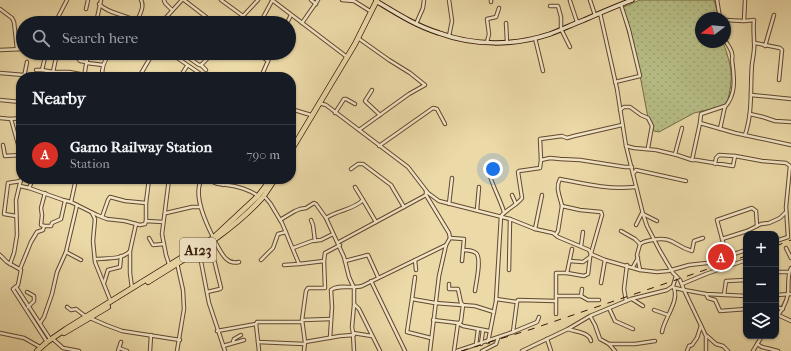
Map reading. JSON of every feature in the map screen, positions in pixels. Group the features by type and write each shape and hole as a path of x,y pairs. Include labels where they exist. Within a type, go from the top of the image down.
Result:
{"highway":[{"path":"296,142 358,38 376,1"},
{"name":"A123","path":"261,196 268,184"},
{"name":"A123","path":"40,350 51,340 213,240 237,222 271,184"},
{"name":"A123","path":"109,304 169,264 213,240"},
{"name":"A123","path":"40,350 51,340"}],"main road":[{"path":"376,1 416,24 449,36 469,41 507,43 551,34 632,0"}],"street":[{"path":"59,16 67,0"},
{"path":"86,9 88,0"},
{"path":"97,16 100,0"},
{"path":"139,16 143,4 141,0"},
{"path":"164,0 172,10"},
{"path":"167,16 183,0 205,16"},
{"path":"221,0 243,16 258,0"},
{"path":"264,16 272,0 291,15"},
{"path":"311,0 316,4"},
{"path":"302,23 318,0"},
{"path":"342,0 354,1 370,11"},
{"path":"416,24 423,8 424,0"},
{"path":"449,0 452,21 449,36"},
{"path":"590,0 595,15"},
{"path":"717,0 719,12"},
{"path":"744,21 745,0"},
{"path":"570,1 577,22"},
{"path":"99,4 106,9 122,16"},
{"path":"615,82 640,76 630,30 621,5"},
{"path":"550,6 558,6 561,17 561,29 570,47"},
{"path":"487,43 489,34 487,19 496,17 499,8"},
{"path":"0,9 12,18 14,22 16,40"},
{"path":"600,13 615,82 626,146 642,213 654,240 682,284 702,326 706,336 706,351"},
{"path":"765,46 774,15"},
{"path":"296,19 347,57"},
{"path":"731,20 754,20 750,114 745,135"},
{"path":"506,23 507,43"},
{"path":"358,38 388,60 410,73 424,85 359,130"},
{"path":"535,38 543,71"},
{"path":"754,43 780,48 782,50 779,80"},
{"path":"692,160 701,114 725,107 730,102 734,75 732,53 729,48"},
{"path":"0,50 16,49"},
{"path":"42,70 44,60"},
{"path":"53,72 56,60"},
{"path":"79,60 87,63 103,65"},
{"path":"86,72 87,60"},
{"path":"102,72 103,65 106,60"},
{"path":"143,72 150,60"},
{"path":"179,60 197,72"},
{"path":"191,60 206,70"},
{"path":"201,66 207,60"},
{"path":"263,72 268,61"},
{"path":"25,72 27,62"},
{"path":"183,72 187,66"},
{"path":"36,70 68,72"},
{"path":"0,73 16,75"},
{"path":"372,90 365,101 380,115"},
{"path":"751,95 791,99"},
{"path":"335,113 346,99 355,104"},
{"path":"0,100 16,102"},
{"path":"317,105 321,108 326,106"},
{"path":"317,105 326,106 408,167 435,199 500,216 535,229 556,234 558,237 581,246 589,250 591,254 606,260 640,270 657,272 672,270 689,265 707,263 743,251"},
{"path":"620,110 624,107 630,107 648,118 652,126 648,148"},
{"path":"720,129 725,107"},
{"path":"378,146 433,108 437,109 445,124"},
{"path":"296,110 311,115"},
{"path":"750,114 775,121 791,122"},
{"path":"0,118 16,118"},
{"path":"11,119 16,137"},
{"path":"700,122 720,129 791,145"},
{"path":"488,342 496,299 500,216 522,198 518,172 521,170 540,168 542,160 540,139 562,136 567,138 622,125"},
{"path":"674,154 682,128"},
{"path":"3,145 5,156 16,155"},
{"path":"626,146 634,148 648,148 692,160 733,166 734,156"},
{"path":"715,164 717,156 719,155 789,164 791,167 786,212 788,237 779,240"},
{"path":"542,160 550,158 576,159 625,168 632,167"},
{"path":"352,169 358,164 363,164 391,185 404,206"},
{"path":"633,174 636,170 686,181"},
{"path":"489,173 493,187 501,201 504,212"},
{"path":"450,204 452,178"},
{"path":"556,234 558,231 562,206 558,189 560,179 577,184 585,183 610,188 635,187"},
{"path":"16,181 8,183 4,212 5,215 16,216"},
{"path":"30,188 31,184"},
{"path":"71,202 75,184"},
{"path":"146,222 148,184"},
{"path":"169,184 166,213 163,222 162,234 169,264"},
{"path":"200,184 200,207 213,240 221,288 207,292"},
{"path":"216,184 241,189 261,196 270,204 280,220 300,264"},
{"path":"10,264 14,253 17,235 16,200 20,186 71,202 102,217 136,224 145,224 146,222 163,222"},
{"path":"355,187 376,222"},
{"path":"477,210 479,187"},
{"path":"426,190 426,195 449,233 450,238 446,245 439,276 430,351"},
{"path":"44,226 41,225 41,208 45,193"},
{"path":"304,351 305,343 302,321 307,289 324,288 325,252 404,206 426,195"},
{"path":"512,195 516,204"},
{"path":"535,229 542,195"},
{"path":"102,217 110,197 125,201 146,203"},
{"path":"326,218 335,213 356,206 363,200"},
{"path":"44,226 50,226 52,223 61,219 65,201"},
{"path":"280,220 295,211 306,208 315,203 326,218 339,244 354,288 352,327 354,334 354,351"},
{"path":"40,323 42,322 46,311 58,267 66,252 76,205"},
{"path":"556,314 555,274 567,273 586,276 588,274 590,258 602,215 601,212 580,210 562,206"},
{"path":"166,213 192,207 200,207"},
{"path":"727,257 717,220 752,208 756,214 757,226"},
{"path":"722,239 769,223 780,218 786,212"},
{"path":"92,213 95,219"},
{"path":"642,213 657,221"},
{"path":"636,225 642,213"},
{"path":"97,215 95,219 93,241 95,259 109,304"},
{"path":"509,270 510,219"},
{"path":"311,220 315,240"},
{"path":"132,288 130,251 136,224"},
{"path":"44,226 44,230 37,232 35,236 20,269 21,271 18,285 14,288 51,340 63,348 79,351"},
{"path":"621,231 635,239 640,244"},
{"path":"261,260 274,248 278,234 286,232"},
{"path":"581,246 583,232"},
{"path":"292,248 315,240 321,240 333,234"},
{"path":"149,238 153,245 164,244"},
{"path":"450,238 464,239 462,262"},
{"path":"640,244 644,241 666,238 673,241 680,247 692,251 694,241 703,238"},
{"path":"213,240 226,259 231,262 239,262"},
{"path":"640,244 638,258 640,270"},
{"path":"330,338 332,307 331,290 337,287 354,288 362,286 446,245"},
{"path":"786,248 791,258"},
{"path":"567,273 572,249"},
{"path":"198,250 217,331 225,351"},
{"path":"463,250 474,252 478,255 479,263 475,291"},
{"path":"95,259 121,256 130,251"},
{"path":"66,252 81,260"},
{"path":"345,261 368,255 378,277"},
{"path":"0,256 10,264 20,269"},
{"path":"104,284 108,270 120,268 121,256"},
{"path":"570,261 582,262 590,258"},
{"path":"633,267 638,258"},
{"path":"415,260 416,270"},
{"path":"601,282 606,260"},
{"path":"284,265 324,261"},
{"path":"682,284 743,261"},
{"path":"177,263 184,298 180,340 177,351"},
{"path":"626,301 624,289 627,265"},
{"path":"779,314 783,309 789,294 788,272 791,268"},
{"path":"779,272 788,272"},
{"path":"662,332 663,325 674,303 676,276"},
{"path":"415,277 407,332 432,338"},
{"path":"724,295 726,280 743,280"},
{"path":"371,281 397,330 406,351"},
{"path":"449,284 449,289 458,289 461,303 463,305 461,321 458,323 456,351 488,342 513,332 537,322 539,317"},
{"path":"522,351 530,349 590,316 609,308 631,299 674,287 706,294 743,296"},
{"path":"581,296 582,289"},
{"path":"27,292 34,296 34,301 27,307"},
{"path":"706,294 708,298 715,300 720,311 743,309"},
{"path":"779,295 789,294"},
{"path":"556,296 581,296 588,300 599,300"},
{"path":"412,299 435,303 475,306 494,312"},
{"path":"496,299 517,302 518,300 556,301"},
{"path":"631,299 643,306"},
{"path":"513,332 517,302"},
{"path":"354,305 359,309 380,351"},
{"path":"27,307 51,340"},
{"path":"67,307 71,310 76,309 88,317 116,329 130,333 180,340"},
{"path":"609,308 615,320 633,329"},
{"path":"779,308 783,309"},
{"path":"654,310 668,315"},
{"path":"590,316 600,339 615,351"},
{"path":"779,317 791,320"},
{"path":"217,331 256,324 257,322 331,319"},
{"path":"433,320 458,323 489,331"},
{"path":"256,324 259,351"},
{"path":"687,351 689,346 692,345 697,338 702,326"},
{"path":"476,345 478,329"},
{"path":"568,329 586,334 590,337 591,341"},
{"path":"481,344 484,330"},
{"path":"0,333 24,338 40,350"},
{"path":"258,342 305,343 354,334 372,336"},
{"path":"150,351 151,335"},
{"path":"233,342 234,339 241,336"},
{"path":"706,336 716,344 723,346 728,351"},
{"path":"482,351 492,349 498,338"},
{"path":"546,339 551,351"},
{"path":"753,351 760,339"},
{"path":"223,346 244,340"},
{"path":"608,344 635,344 654,341"},
{"path":"121,342 118,350 127,351"},
{"path":"757,344 778,351"}],"green space":[{"path":"640,0 714,0 717,12 695,12 695,48 725,48 731,72 731,86 727,103 724,106 694,113 659,132 654,131 648,118 637,59 634,55 621,8"}],"railway":[{"path":"779,245 791,240"},
{"path":"461,351 532,329 743,257"}],"place":[{"name":"Gamo Railway Station","path":"721,257"}]}
